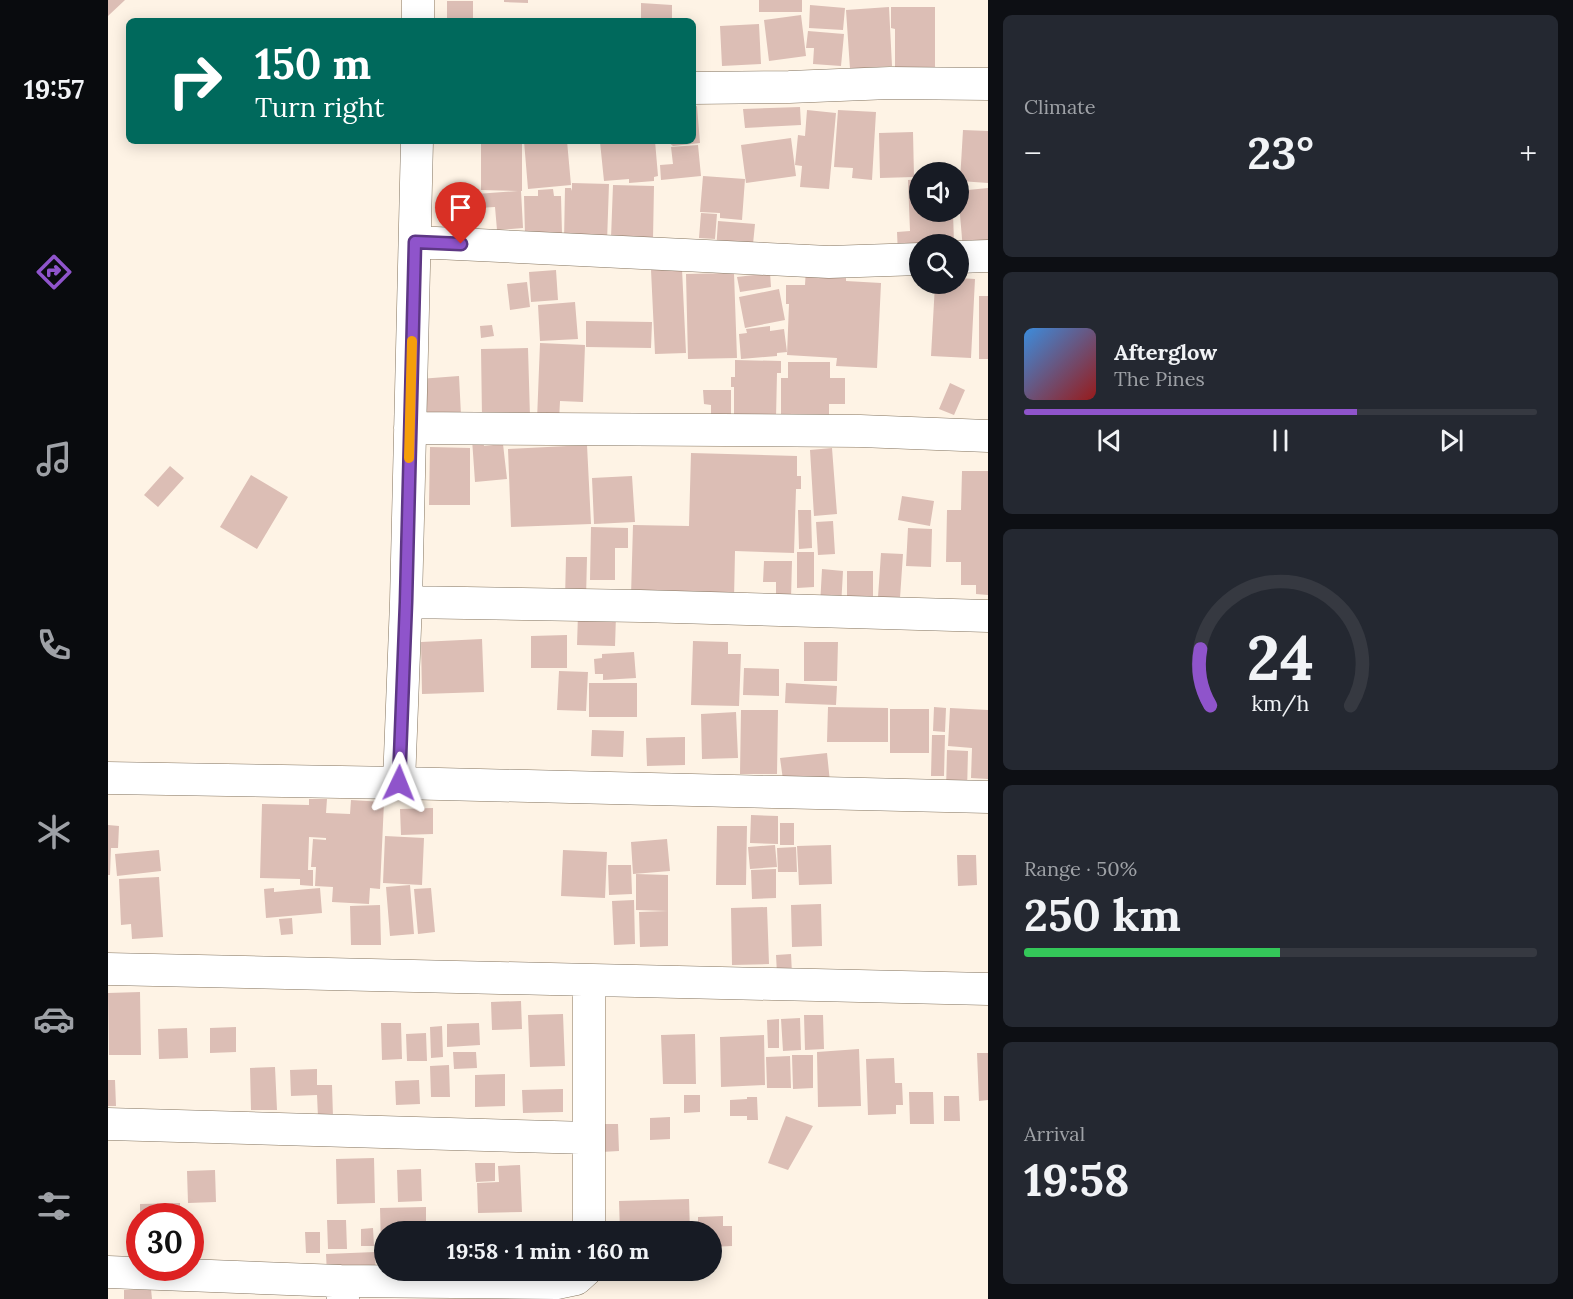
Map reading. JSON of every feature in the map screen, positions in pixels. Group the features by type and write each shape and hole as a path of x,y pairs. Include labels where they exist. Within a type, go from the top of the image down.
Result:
{"street":[{"path":"418,0 418,18"},
{"path":"696,88 890,83 988,84"},
{"path":"399,783 406,602 417,144"},
{"path":"415,242 829,262 909,259"},
{"path":"969,256 988,256"},
{"path":"410,428 860,431 988,436"},
{"path":"406,602 988,616"},
{"path":"108,778 988,796"},
{"path":"108,969 988,989"},
{"path":"589,981 589,1221"},
{"path":"108,1124 589,1138"},
{"path":"108,1272 342,1290 563,1281"}],"building":[{"path":"108,0 125,0 108,16"},
{"path":"504,0 528,0 528,3 504,2"},
{"path":"759,0 802,0 802,12 759,12"},
{"path":"447,1 473,1 473,18 447,18"},
{"path":"641,3 672,5 672,18 641,18"},
{"path":"810,5 845,8 843,30 809,28"},
{"path":"889,7 892,66 850,69 846,10"},
{"path":"891,7 935,7 935,69 895,69 895,29 891,28"},
{"path":"801,15 806,56 769,61 764,20"},
{"path":"759,24 761,64 722,66 720,26"},
{"path":"808,31 844,34 841,66 813,64 814,48 806,48"},
{"path":"696,106 700,143 696,143"},
{"path":"800,107 801,125 745,128 743,109"},
{"path":"807,110 836,113 829,189 800,187 802,166 795,165 798,135 805,136"},
{"path":"838,110 876,112 872,180 852,178 853,168 834,167"},
{"path":"963,130 988,131 988,183 969,182 969,162 961,162"},
{"path":"913,132 914,162 909,162 909,177 880,178 879,133"},
{"path":"791,138 796,176 746,183 741,145"},
{"path":"481,144 522,144 523,228 497,230 495,207 477,208 476,194 518,191 481,190"},
{"path":"524,144 567,144 571,185 528,189"},
{"path":"600,144 655,144 658,176 654,177 654,181 629,183 629,179 604,181"},
{"path":"698,145 701,176 661,180 660,165 673,164 671,147"},
{"path":"703,176 745,179 742,220 720,218 720,213 700,212"},
{"path":"572,183 609,184 607,242 564,241 565,188 571,188 572,191"},
{"path":"613,185 654,186 653,239 611,238"},
{"path":"988,188 988,248 969,250 969,234 962,234 961,222 969,222 969,190"},
{"path":"553,189 554,196 561,196 562,234 525,235 524,196 538,196 538,190"},
{"path":"701,213 717,214 715,239 699,238"},
{"path":"718,221 755,224 752,254 716,251"},
{"path":"910,222 953,222 954,234 909,234 909,250 898,255 897,232 910,231"},
{"path":"806,268 846,269 846,281 881,283 877,368 836,366 837,358 787,355 789,304 786,304 786,285 805,285"},
{"path":"682,269 686,353 655,354 651,270"},
{"path":"556,270 558,300 531,302 529,272"},
{"path":"734,273 737,358 688,359 686,274"},
{"path":"770,273 771,287 740,292 737,277"},
{"path":"969,279 975,279 971,358 931,356 934,294 969,294"},
{"path":"527,282 530,307 510,310 507,284"},
{"path":"779,289 785,320 745,328 739,297"},
{"path":"979,296 988,296 988,359 979,359"},
{"path":"575,302 578,339 540,341 538,305"},
{"path":"586,321 652,322 651,348 586,347"},
{"path":"492,325 494,336 481,338 480,326"},
{"path":"770,326 770,331 784,329 787,352 777,353 777,356 741,359 739,334 747,333 746,329"},
{"path":"540,343 585,345 583,402 560,401 559,421 537,420"},
{"path":"528,348 530,417 482,417 481,349"},
{"path":"735,360 781,361 781,373 777,373 776,418 734,418 734,387 731,387 731,377 735,377"},
{"path":"788,362 830,362 830,378 845,378 845,404 829,404 829,429 781,429 781,378 788,378"},
{"path":"459,376 461,415 421,418 419,379"},
{"path":"950,383 965,390 954,415 939,409"},
{"path":"703,390 731,390 731,422 711,422 711,405 704,404"},
{"path":"483,438 484,446 503,444 507,479 475,482 472,439"},
{"path":"587,445 591,524 511,527 508,449"},
{"path":"430,447 470,448 470,505 429,505"},
{"path":"832,448 837,514 814,516 810,450"},
{"path":"691,453 797,456 797,476 801,476 801,489 796,489 794,553 735,551 734,599 631,596 633,525 689,526"},
{"path":"170,466 184,478 158,507 144,495"},
{"path":"962,471 988,471 988,595 976,594 976,585 961,585 961,562 946,562 947,510 961,510"},
{"path":"251,475 288,497 257,549 220,527"},
{"path":"632,476 635,522 594,524 592,478"},
{"path":"902,496 934,501 930,526 898,520"},
{"path":"798,510 811,510 812,548 799,549"},
{"path":"833,521 835,554 818,555 816,522"},
{"path":"591,527 628,528 628,548 615,548 615,580 590,580"},
{"path":"908,528 932,529 931,567 906,566"},
{"path":"797,552 814,552 814,587 797,588"},
{"path":"881,553 903,554 900,598 878,597"},
{"path":"566,557 587,557 586,599 565,599"},
{"path":"764,561 792,561 791,599 776,598 776,582 763,582"},
{"path":"822,569 843,571 841,607 820,606"},
{"path":"847,571 873,571 873,597 847,597"},
{"path":"578,614 616,615 615,646 577,645"},
{"path":"567,635 567,668 531,668 531,636"},
{"path":"482,639 484,692 422,694 421,642"},
{"path":"693,641 728,642 728,654 741,654 739,706 691,705"},
{"path":"804,642 838,642 837,681 804,681"},
{"path":"634,652 636,678 603,680 603,674 595,674 594,659 602,658 602,654"},
{"path":"744,668 779,669 779,696 743,695"},
{"path":"559,671 588,672 586,711 557,710"},
{"path":"589,683 637,683 637,717 589,717"},
{"path":"786,683 837,686 836,705 785,703"},
{"path":"828,707 888,708 888,742 827,742"},
{"path":"934,707 946,708 945,732 933,731"},
{"path":"950,708 988,710 988,779 971,778 972,748 948,746"},
{"path":"890,709 929,709 929,753 890,753"},
{"path":"741,710 778,710 777,774 740,774"},
{"path":"736,712 738,758 702,759 701,714"},
{"path":"592,730 624,731 623,757 591,756"},
{"path":"932,735 945,735 944,776 931,776"},
{"path":"685,737 685,765 647,766 646,738"},
{"path":"947,750 968,751 967,792 946,791"},
{"path":"827,753 830,782 784,787 780,758"},
{"path":"309,799 327,799 326,813 350,814 351,800 384,802 380,889 370,888 369,904 332,902 333,887 315,886 316,867 311,867 313,839 326,840 326,838 309,837 308,870 313,870 313,886 300,885 300,879 260,878 262,804 309,805"},
{"path":"433,808 433,834 401,835 400,809"},
{"path":"751,815 778,816 778,844 750,843"},
{"path":"780,823 794,823 794,845 780,845"},
{"path":"108,825 119,826 118,848 111,848 110,875 108,875"},
{"path":"717,826 747,826 746,885 716,885"},
{"path":"385,836 424,838 422,885 383,883"},
{"path":"667,839 670,871 633,874 631,842"},
{"path":"775,845 777,867 750,869 748,847"},
{"path":"831,845 832,884 799,885 797,846"},
{"path":"796,847 797,872 778,872 777,848"},
{"path":"159,850 161,871 117,876 115,854"},
{"path":"563,850 607,852 605,898 561,896"},
{"path":"957,855 976,855 977,885 958,886"},
{"path":"608,865 631,865 632,894 609,895"},
{"path":"776,869 776,898 752,899 751,870"},
{"path":"636,874 668,875 668,911 636,910"},
{"path":"159,877 163,937 132,939 131,924 121,925 119,879"},
{"path":"410,885 414,934 390,936 386,887"},
{"path":"274,888 274,892 320,888 322,913 266,918 264,889"},
{"path":"431,888 435,932 418,934 414,889"},
{"path":"634,900 635,944 614,945 612,901"},
{"path":"821,904 822,946 792,947 791,905"},
{"path":"380,905 381,945 351,945 350,906"},
{"path":"767,907 769,964 732,965 731,908"},
{"path":"668,911 668,946 640,947 639,912"},
{"path":"292,918 293,934 281,935 279,919"},
{"path":"791,954 792,974 777,974 776,955"},
{"path":"140,992 141,1055 109,1055 108,993"},
{"path":"521,1001 522,1029 492,1030 491,1002"},
{"path":"563,1014 565,1066 530,1067 528,1015"},
{"path":"804,1015 823,1015 824,1049 805,1050"},
{"path":"800,1018 801,1050 783,1051 781,1019"},
{"path":"779,1019 779,1048 768,1048 767,1020"},
{"path":"381,1023 401,1023 402,1059 382,1060"},
{"path":"479,1023 480,1045 447,1047 447,1024"},
{"path":"442,1026 443,1057 431,1058 430,1027"},
{"path":"236,1027 236,1052 210,1053 210,1028"},
{"path":"187,1028 188,1058 159,1059 158,1029"},
{"path":"426,1033 427,1061 407,1061 406,1034"},
{"path":"695,1034 696,1084 663,1084 661,1035"},
{"path":"764,1035 765,1085 721,1087 720,1037"},
{"path":"859,1049 861,1106 818,1107 817,1052"},
{"path":"453,1052 476,1052 477,1068 454,1069"},
{"path":"977,1053 988,1053 988,1100 979,1101"},
{"path":"792,1055 813,1055 813,1088 793,1089"},
{"path":"790,1056 791,1088 767,1088 766,1057"},
{"path":"894,1058 895,1083 902,1083 903,1105 896,1105 896,1114 868,1115 866,1059"},
{"path":"449,1065 450,1097 431,1097 430,1066"},
{"path":"275,1067 277,1110 251,1110 250,1068"},
{"path":"317,1069 317,1085 332,1085 333,1117 318,1117 317,1095 291,1096 290,1070"},
{"path":"505,1074 505,1106 475,1107 475,1075"},
{"path":"108,1080 115,1080 116,1106 108,1106"},
{"path":"419,1080 420,1104 396,1105 395,1081"},
{"path":"563,1089 563,1112 523,1113 522,1090"},
{"path":"909,1092 933,1092 934,1124 910,1124"},
{"path":"684,1095 700,1095 700,1112 684,1113"},
{"path":"944,1096 959,1096 960,1121 944,1121"},
{"path":"747,1097 757,1097 758,1120 747,1120 747,1116 730,1116 730,1100 747,1099"},
{"path":"786,1116 813,1126 788,1170 768,1163"},
{"path":"670,1117 670,1139 650,1140 650,1118"},
{"path":"600,1124 618,1124 619,1151 601,1152"},
{"path":"374,1158 375,1203 337,1204 336,1159"},
{"path":"475,1163 495,1163 495,1181 476,1182"},
{"path":"520,1165 522,1212 478,1213 477,1183 499,1182 498,1166"},
{"path":"421,1169 422,1201 398,1202 397,1170"},
{"path":"215,1170 216,1202 188,1203 187,1171"},
{"path":"689,1199 690,1221 620,1221 619,1201"},
{"path":"426,1207 426,1221 380,1221 380,1208"},
{"path":"723,1216 723,1226 732,1226 732,1246 722,1246 722,1221 698,1221 698,1217"},
{"path":"327,1220 346,1220 347,1249 328,1249"},
{"path":"373,1228 374,1246 361,1246 361,1229"},
{"path":"305,1232 320,1232 320,1253 306,1253"},
{"path":"374,1252 374,1273 327,1274 326,1254"},
{"path":"151,1289 152,1299 124,1299 124,1290"}],"slow traffic":[{"path":"409,458 412,341"}],"route":[{"path":"399,783 415,242 461,244"}]}
